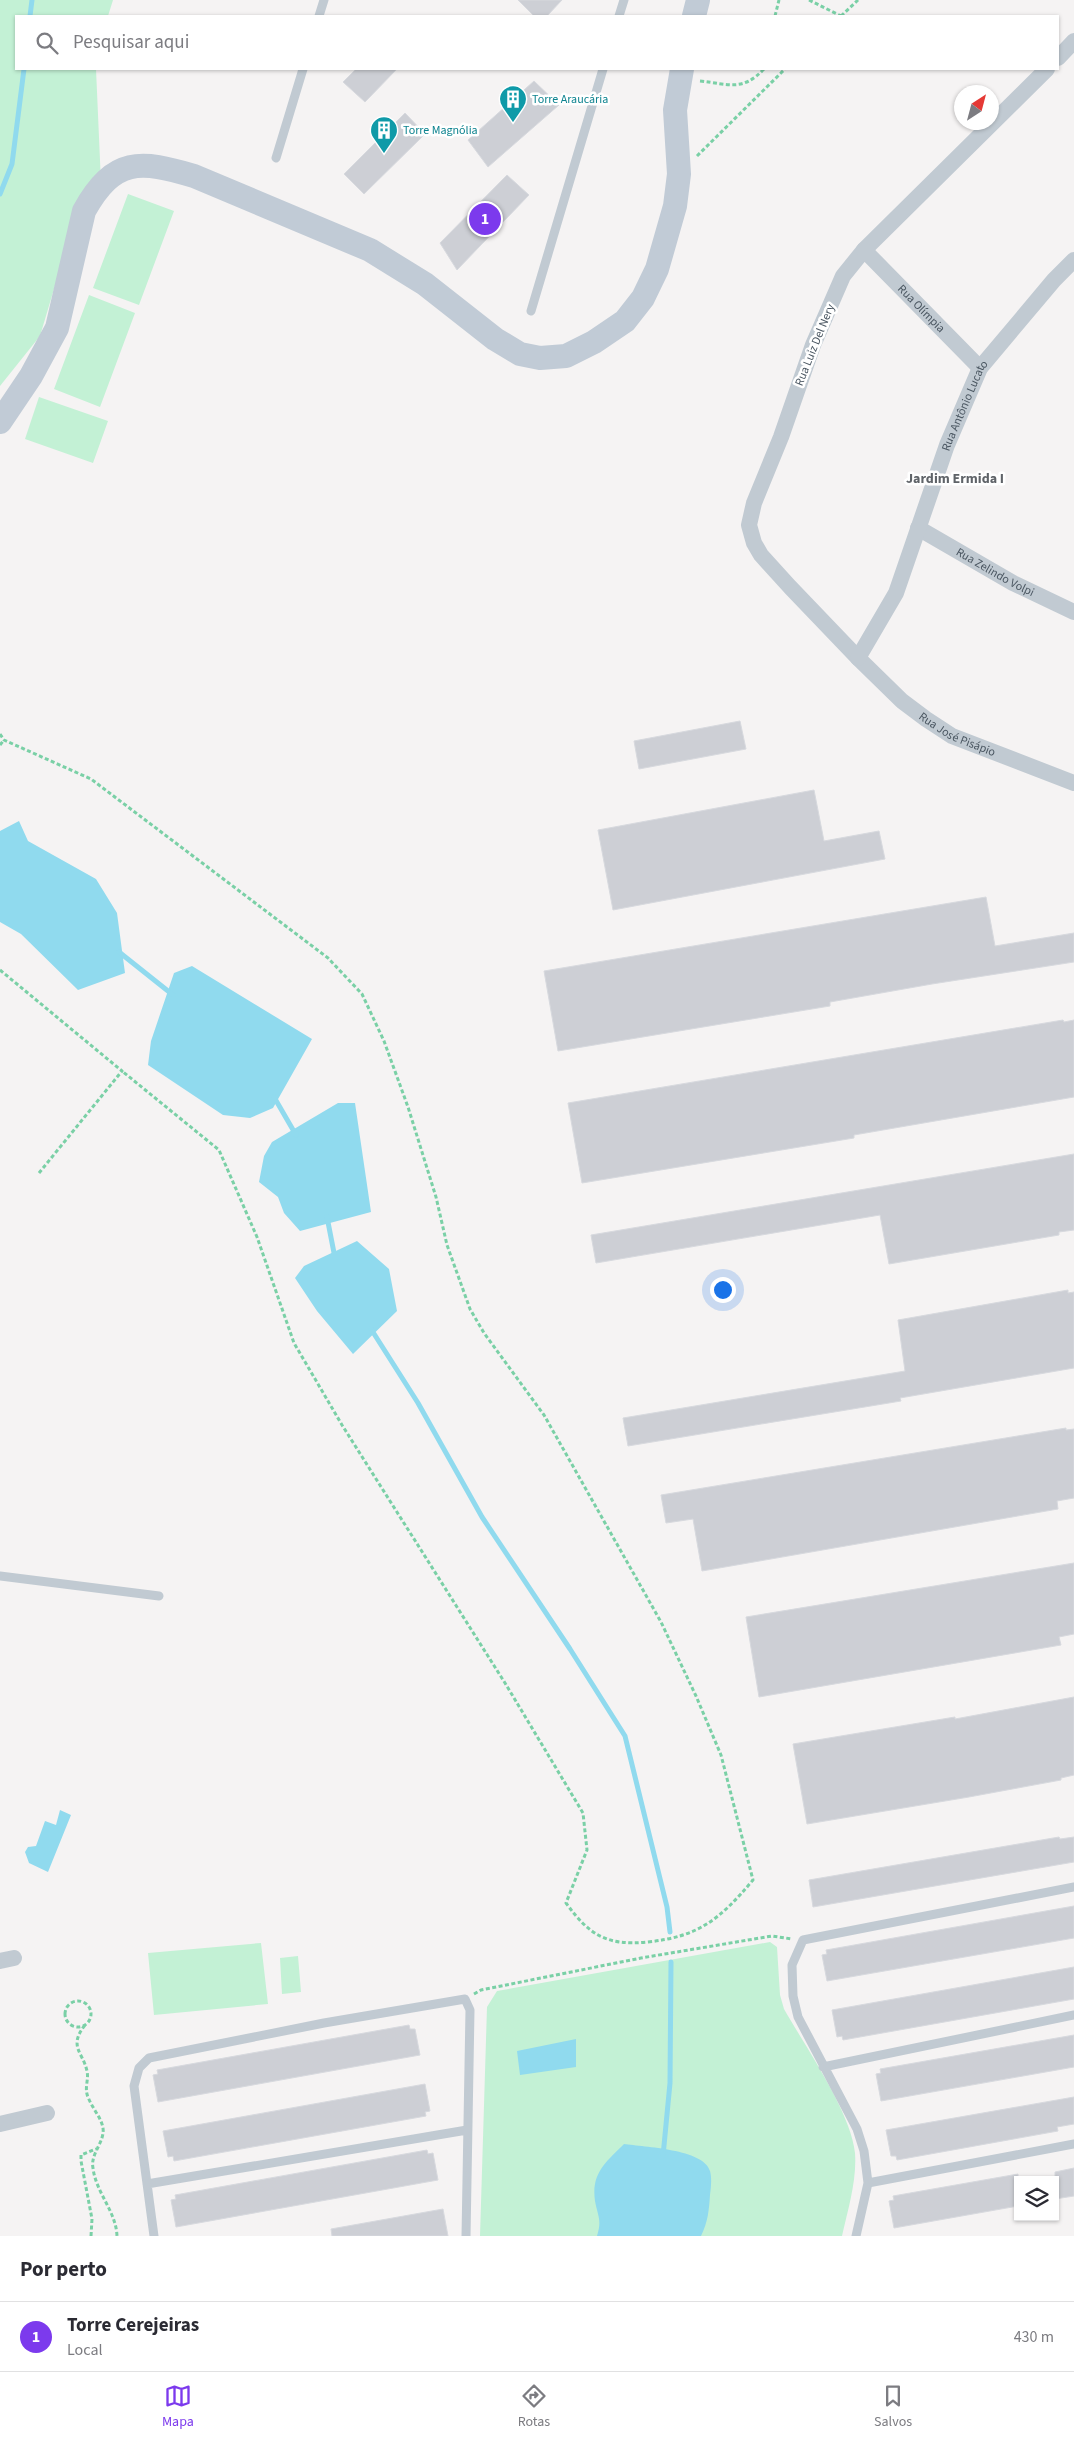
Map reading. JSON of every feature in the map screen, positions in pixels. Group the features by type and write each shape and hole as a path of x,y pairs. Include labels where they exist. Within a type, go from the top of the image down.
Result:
{"street":[{"path":"694,15 698,0"},
{"path":"1059,57 1074,42"},
{"name":"Rua Luiz Del Nery","path":"858,658 761,555 754,543 749,525 754,503 781,437 813,344 843,276 864,250 1046,70"},
{"path":"0,422 31,376 56,328 84,211 94,194 117,170 133,166 164,167 194,176 370,250 426,284 494,339 520,354 540,358 566,356 594,342 625,321 643,298 657,269 672,215 679,174 675,110 681,74"},
{"name":"Rua Olímpia","path":"864,250 980,368"},
{"name":"Rua Antônio Lucato","path":"858,658 896,593 946,445 980,368 1054,280 1074,260"},
{"name":"Rua Zelindo Volpi","path":"918,528 1013,583 1074,612"},
{"name":"Rua José Pisápio","path":"858,658 902,701 952,736 1074,783"},
{"path":"0,2124 47,2113"}],"lane":[{"path":"319,15 324,0"},
{"path":"619,15 624,0"},
{"path":"276,158 303,70"},
{"path":"531,311 603,70"},
{"path":"0,1576 159,1596"},
{"path":"856,2236 868,2184 864,2151 857,2129 798,2017 793,1996 792,1965 803,1940 1074,1887"},
{"path":"154,2236 134,2086 139,2068 148,2058 324,2023 465,1999 470,2010 466,2236"},
{"path":"823,2067 1074,2015"},
{"path":"147,2184 467,2130"},
{"path":"868,2184 1074,2144"}],"path":[{"path":"776,15 779,0"},
{"path":"808,0 839,15"},
{"path":"842,15 858,0"},
{"path":"681,74 735,86 753,80 763,70"},
{"path":"679,174 784,70"},
{"path":"0,734 4,740 91,779 328,958 362,994 384,1041 394,1073 408,1107 436,1197 446,1245 470,1310 484,1333 544,1415 661,1622 696,1696 720,1755 753,1880 719,1916 694,1932 674,1939 633,1943 606,1941 581,1924 566,1903 587,1850 583,1813 506,1683 342,1425 294,1343 257,1237 219,1150 0,970"},
{"path":"0,745 4,740"},
{"path":"39,1173 122,1071"},
{"path":"465,1999 481,1990 641,1958 772,1936 803,1940"},
{"path":"85,2025 76,2027 68,2023 65,2015 70,2003 82,2001 89,2006 91,2015 77,2039 77,2052 87,2071 87,2094 103,2127 103,2134 92,2167 100,2193 117,2223 117,2236"},
{"path":"92,2236 92,2219 80,2161 81,2155 97,2148"}],"green space":[{"path":"0,0 113,0 108,15 15,15 15,70 96,70 101,183 76,215 40,336 0,386"},
{"path":"128,194 174,211 139,305 93,288"},
{"path":"89,295 135,313 100,407 54,389"},
{"path":"39,397 108,421 93,463 25,439"},
{"path":"770,1942 777,1947 780,1995 784,2009 826,2079 852,2137 855,2153 855,2174 842,2236 480,2236 487,2007 497,1991"},
{"path":"261,1943 268,2004 154,2015 148,1953"},
{"path":"298,1956 301,1992 282,1994 280,1958"}],"water":[{"path":"19,821 28,841 96,879 117,913 125,973 78,990 21,934 0,922 0,831"},
{"path":"192,966 312,1039 273,1108 250,1118 223,1115 148,1065 151,1041 174,973"},
{"path":"338,1103 355,1103 371,1212 300,1231 284,1213 278,1197 259,1182 264,1156 272,1142"},
{"path":"357,1241 389,1269 397,1311 353,1354 317,1311 295,1278 304,1266"},
{"path":"60,1810 71,1815 48,1872 29,1863 25,1852 28,1847 36,1846 45,1821 56,1825"},
{"path":"576,2039 576,2067 520,2075 517,2051"},
{"path":"624,2144 672,2150 697,2158 705,2164 710,2171 711,2186 708,2216 701,2236 597,2236 599,2222 595,2201 595,2183 601,2169"}],"building":[{"path":"518,0 562,0 548,15 533,15"},
{"path":"355,70 396,70 365,102 343,82"},
{"name":"Torre Araucária","path":"534,81 559,105 488,167 468,140"},
{"name":"Torre Magnólia","path":"405,113 425,134 364,194 344,174"},
{"path":"507,175 529,195 457,270 440,243"},
{"path":"740,721 746,749 639,769 634,741"},
{"path":"814,790 824,841 879,831 885,859 613,910 598,830"},
{"path":"986,897 995,946 1074,933 1074,962 932,984 830,1002 830,1006 558,1051 544,971"},
{"path":"1063,1020 1064,1022 1074,1020 1074,1097 854,1135 854,1138 582,1183 568,1103"},
{"path":"1074,1154 1074,1230 1059,1232 1059,1235 889,1264 880,1215 596,1263 591,1235"},
{"path":"1068,1290 1068,1293 1074,1292 1074,1368 900,1398 901,1401 628,1446 623,1418 905,1371 898,1320"},
{"path":"1066,1428 1066,1430 1074,1429 1074,1498 1057,1501 1058,1509 702,1571 693,1519 666,1523 661,1495"},
{"path":"1074,1563 1074,1634 1059,1637 1061,1645 759,1697 746,1617"},
{"path":"1074,1697 1074,1775 1061,1778 1061,1780 969,1797 807,1824 793,1744 955,1717 955,1719"},
{"path":"1059,1837 1060,1839 1074,1837 1074,1862 813,1907 809,1880"},
{"path":"1074,1906 1074,1938 827,1981 822,1955 827,1954 826,1950"},
{"path":"1074,1967 1074,1999 843,2040 842,2036 837,2037 832,2010"},
{"path":"409,2025 410,2029 415,2029 420,2055 158,2102 153,2075 158,2074 157,2070"},
{"path":"1074,2035 1074,2067 881,2101 876,2074 881,2073 880,2069"},
{"path":"425,2084 430,2111 425,2112 426,2116 174,2161 173,2156 168,2157 163,2131"},
{"path":"1074,2097 1074,2124 1057,2127 1058,2131 897,2160 896,2156 891,2156 886,2130"},
{"path":"427,2150 428,2154 433,2153 438,2180 176,2227 171,2200 176,2199 175,2195"},
{"path":"1074,2168 1074,2196 1059,2198 1059,2176 1055,2176 1055,2172"},
{"path":"1018,2174 1018,2176 1014,2176 1014,2207 894,2228 889,2201 894,2200 893,2196"},
{"path":"443,2209 448,2236 332,2236 331,2229"}],"waterway":[{"path":"30,15 32,0"},
{"path":"0,194 12,164 24,70"},
{"path":"119,952 173,995"},
{"path":"274,1097 296,1135"},
{"path":"327,1217 335,1258"},
{"path":"371,1329 418,1403 482,1517 570,1649 625,1736 667,1907 670,1932"},
{"path":"663,2156 670,2083 671,1962"}],"place":[{"name":"Torre Araucária","path":"513,123"},
{"name":"Torre Magnólia","path":"384,154"},
{"name":"Torre Cerejeiras","path":"485,219"}],"district":[{"name":"Jardim Ermida I","path":"955,479"}]}
